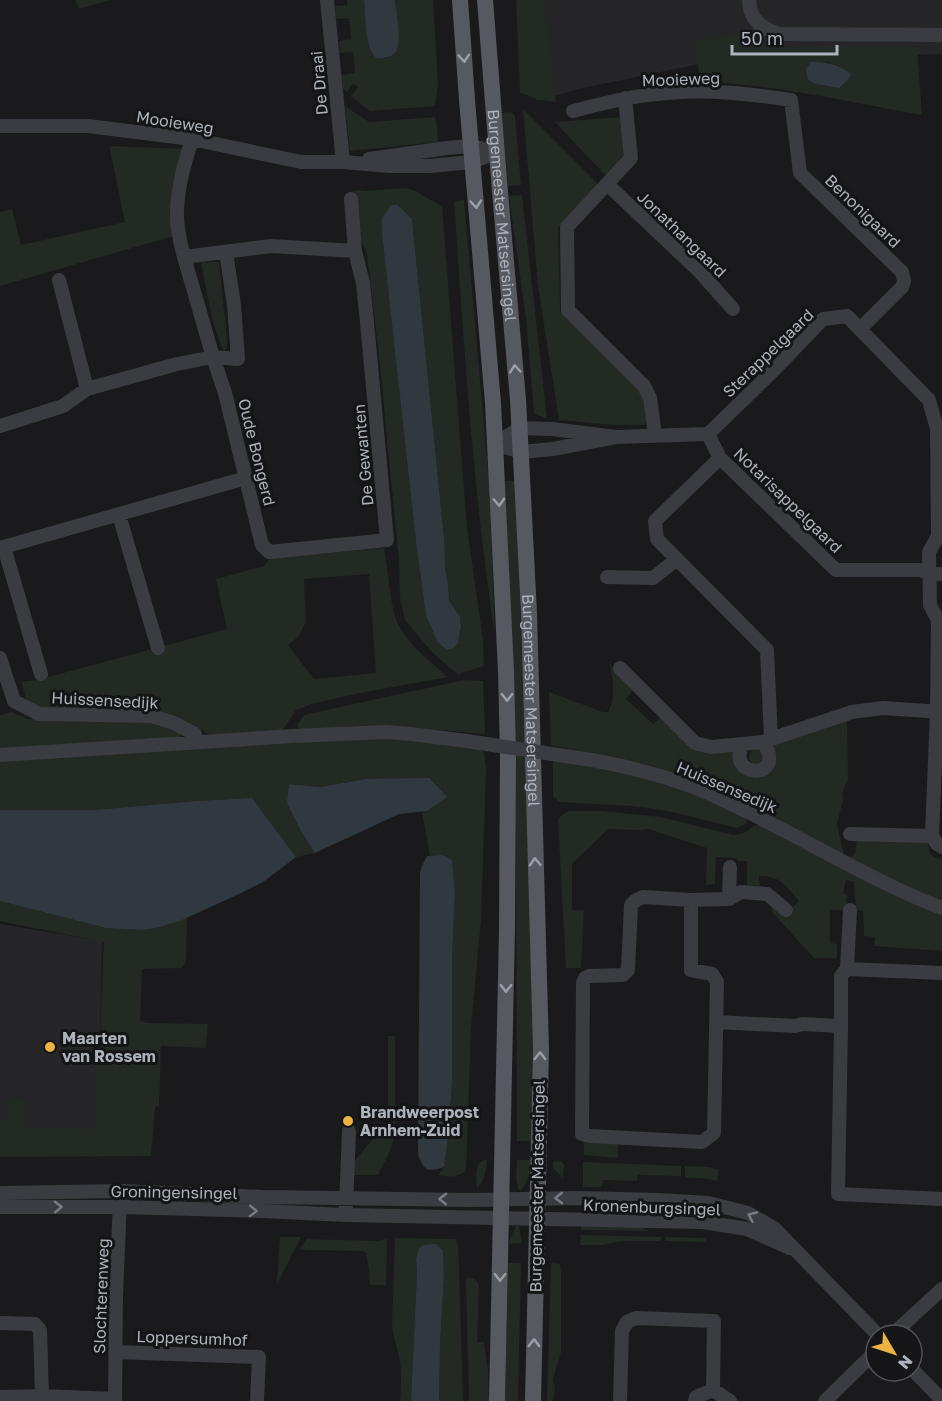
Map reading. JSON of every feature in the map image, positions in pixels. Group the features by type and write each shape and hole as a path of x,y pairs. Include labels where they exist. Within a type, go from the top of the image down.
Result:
{"main road":[{"name":"Burgemeester Matsersingel","path":"460,0 495,444 506,659 507,941 497,1401"},
{"name":"Burgemeester Matsersingel","path":"485,0 522,452 529,613 541,1050 533,1401"}],"street":[{"name":"De Draai","path":"327,0 343,162"},
{"path":"749,0 754,20 762,28 779,34 942,35"},
{"name":"Mooieweg","path":"573,111 625,98 700,91 792,100"},
{"path":"625,98 632,158 567,227 568,310 644,386 650,398 655,435"},
{"name":"Benonigaard","path":"792,100 800,173 902,272 904,281 902,287 860,329"},
{"name":"Mooieweg","path":"0,126 88,126 192,139 301,162 343,162 447,148 472,154 497,152"},
{"name":"Oude Bongerd","path":"192,139 181,178 176,210 179,237 225,393 262,545 269,552"},
{"name":"Jonathangaard","path":"608,184 700,272 733,309"},
{"name":"De Gewanten","path":"269,552 387,540 368,322 363,283 355,251 351,199"},
{"path":"184,257 271,246 355,251"},
{"path":"0,426 63,406 87,389 177,364 213,357 238,359 234,305 226,252"},
{"path":"59,280 87,389"},
{"name":"Sterappelgaard","path":"708,434 823,319 847,316 929,400 940,429 938,536 929,552 936,573 930,605 938,620 939,711 932,836"},
{"path":"495,444 520,428 552,429 616,437"},
{"path":"495,444 522,452 553,449 616,437 708,434"},
{"name":"Notarisappelgaard","path":"708,434 720,458 836,570 920,570 936,573"},
{"path":"720,458 655,521 657,539 767,650 767,740 770,761 761,771 748,770 743,766 740,756 743,744"},
{"path":"41,674 2,547 246,478"},
{"path":"118,514 158,648"},
{"path":"607,577 653,578 677,559"},
{"name":"Huissensedijk","path":"0,658 14,702 39,714 152,716 174,723 195,734 196,742"},
{"path":"620,668 695,743 711,747 767,740 852,712 883,708 939,711"},
{"name":"Huissensedijk","path":"0,755 386,732 467,741 603,761 697,788 775,825 860,871 942,908"},
{"path":"850,834 932,836 942,847"},
{"path":"729,899 730,867"},
{"path":"691,900 691,970 712,974 717,982 714,1133 702,1143 582,1134 583,982 589,976 623,975 628,970 631,904 643,897 691,900 729,899 741,892 766,894 786,910"},
{"path":"850,910 847,969 841,976 838,1194 942,1200"},
{"path":"847,969 942,972"},
{"path":"716,1022 841,1026"},
{"path":"346,1215 349,1131"},
{"name":"Groningensingel","path":"0,1193 121,1191 263,1197 537,1199"},
{"name":"Slochterenweg","path":"115,1400 121,1191"},
{"name":"Kronenburgsingel","path":"537,1199 708,1203 748,1213 774,1228 866,1323"},
{"name":"Groningensingel","path":"0,1208 120,1207 501,1218"},
{"name":"Kronenburgsingel","path":"501,1218 703,1222 747,1229 797,1252"},
{"path":"905,1323 942,1289"},
{"path":"620,1401 622,1331 627,1322 636,1318 714,1321 713,1390"},
{"path":"0,1323 35,1324 40,1330 42,1396"},
{"name":"Loppersumhof","path":"115,1352 259,1356 257,1401"},
{"path":"825,1401 864,1363"},
{"path":"924,1381 942,1400"},
{"path":"694,1401 696,1397 713,1390"},
{"path":"713,1390 730,1401"},
{"path":"0,1397 42,1396 115,1400"}],"shaded area":[{"path":"75,0 110,0 79,9"},
{"path":"347,0 364,0 369,46 376,58 387,58 399,45 395,0 433,0 438,86 435,106 370,111 351,96 358,87 353,84 347,92 343,89 342,75 355,73 353,52 340,53 339,41 351,39 349,18 336,19 335,6 347,5"},
{"path":"364,0 395,0 399,43 395,53 391,56 376,58 372,53 367,39"},
{"path":"516,0 544,0 556,102 540,100 520,93"},
{"path":"529,0 942,0 942,54 709,62 583,88 536,101"},
{"path":"737,34 752,47 917,47 922,115 784,90 700,82 695,41","holes":["826,62 847,71 830,87 808,80"]},
{"path":"811,62 832,64 851,74 839,88 815,84 808,80 806,69"},
{"path":"345,106 369,122 435,117 438,142 350,151"},
{"path":"523,109 599,185 558,228 560,311 637,387 643,397 646,422 644,425 613,425 559,420 538,286"},
{"path":"511,112 515,116 521,185 508,186 502,113"},
{"path":"621,117 624,160 607,177 555,122"},
{"path":"109,146 184,149 177,235 0,286 0,212 12,209 21,245 125,222"},
{"path":"403,188 442,206 467,528 483,640 484,666 459,674 459,676 431,651 405,620 400,597 399,560 367,254 357,231 352,193 353,191","holes":["391,205 398,205 412,219 444,538 445,568 450,599 461,623 461,632 455,645 447,650 438,643 426,616 382,234"]},
{"path":"522,195 547,419 534,413 526,319 509,196"},
{"path":"464,200 489,482 495,636 475,473 454,201"},
{"path":"391,205 398,205 412,219 444,538 445,568 449,600 460,617 461,627 458,643 447,650 438,643 426,616 416,542 382,234 382,218"},
{"path":"201,262 219,262 227,338 224,351 213,319"},
{"path":"505,481 515,481 520,595 533,1022 532,1141 517,1141 514,697"},
{"path":"384,548 392,605 397,622 416,648 448,677 312,704 296,710 285,727 278,733 211,736 187,721 161,712 44,710 27,702 21,682 37,680 227,629 216,579 264,566 270,558","holes":["369,574 376,673 314,679 288,645 298,637 306,622 304,579"]},
{"path":"610,665 634,689 626,699 653,724 660,718 677,733 737,751 754,777 766,774 773,767 776,757 773,746 777,741 847,720 848,779 842,793 843,800 837,824 844,855 743,802 652,766 551,745 549,692 608,712 613,695"},
{"path":"464,680 483,681 485,734 396,726 301,731 297,725 304,715"},
{"path":"12,712 28,719 147,720 163,724 181,734 181,738 0,749 0,715"},
{"path":"399,736 480,747 484,753 486,768 481,920 471,1028 466,1171 454,1177 438,1175 444,1167 452,1083 452,957 455,893 452,860 442,855 430,856 422,812 447,797 366,779 320,787 289,784 302,833 315,853 296,857 252,798 94,810 0,810 0,760 349,737"},
{"path":"757,749 765,757 757,765 749,757"},
{"path":"553,760 665,781 744,814 747,823 737,828 668,811 632,806 559,802 553,796"},
{"path":"429,778 447,797 427,811 399,814 315,853 287,803 289,784 320,787 366,779"},
{"path":"252,798 296,857 263,882 182,920 142,930 106,928 0,901 0,810 94,810"},
{"path":"568,811 599,811 661,817 733,835 744,833 755,825 764,825 942,913 942,951 874,946 875,937 864,936 863,911 856,910 854,882 846,880 843,893 847,896 846,910 830,910 830,943 837,944 837,958 814,958 772,912 773,903 785,915 799,901 778,880 759,876 760,886 747,885 747,861 716,857 715,884 706,885 707,848 648,829 608,829 572,864 572,910 584,910 581,968 566,968 558,820"},
{"path":"928,838 929,852 934,857 942,859 942,902 907,888 849,858 855,854 857,839"},
{"path":"442,855 452,860 455,893 452,957 452,1083 444,1167 430,1170 424,1167 418,1154 420,873 427,856"},
{"path":"0,901 106,928 143,930 187,917 186,962 182,968 142,969 140,1021 208,1024 206,1048 161,1046 159,1106 155,1107 151,1156 0,1157 0,1121 10,1121 9,1100 24,1099 26,1127 96,1129 95,1037 100,1033 104,942 0,921"},
{"name":"Maarten van Rossem","path":"0,924 102,941 97,1154 0,1155"},
{"path":"388,1036 395,1036 395,1132 391,1149 378,1175 347,1175 348,1169 376,1135 388,1135"},
{"path":"584,1141 618,1143 618,1158 584,1155"},
{"path":"487,1159 486,1171 477,1188 478,1166"},
{"path":"517,1160 531,1160 529,1176 521,1190 518,1189 516,1178"},
{"path":"561,1161 564,1165 563,1178 553,1168 553,1162"},
{"path":"583,1162 681,1166 681,1176 638,1175 637,1181 603,1180 602,1187 583,1187"},
{"path":"685,1166 709,1167 719,1170 717,1181 685,1178"},
{"path":"581,1223 637,1226 649,1231 581,1230"},
{"path":"516,1225 519,1225 522,1243 508,1244"},
{"path":"581,1235 661,1237 661,1241 620,1241 603,1245 580,1245"},
{"path":"280,1237 301,1237 277,1284"},
{"path":"666,1237 706,1238 706,1242 665,1241"},
{"path":"395,1238 456,1239 463,1401 439,1401 443,1251 416,1259 411,1401 400,1401 401,1367 392,1326"},
{"path":"306,1239 376,1241 387,1239 386,1285 370,1285 366,1253 362,1251 300,1250"},
{"path":"436,1244 443,1251 444,1277 439,1401 411,1401 416,1259 419,1248"},
{"path":"508,1263 521,1263 518,1401 505,1401"},
{"path":"551,1263 560,1264 561,1271 561,1352 553,1379 555,1387 553,1401 547,1401"},
{"path":"467,1277 475,1279 479,1285 477,1342 484,1342 489,1401 469,1401"}],"place":[{"name":"Maarten van Rossem","path":"50,1047"},
{"name":"Brandweerpost Arnhem-Zuid","path":"348,1121"}]}
